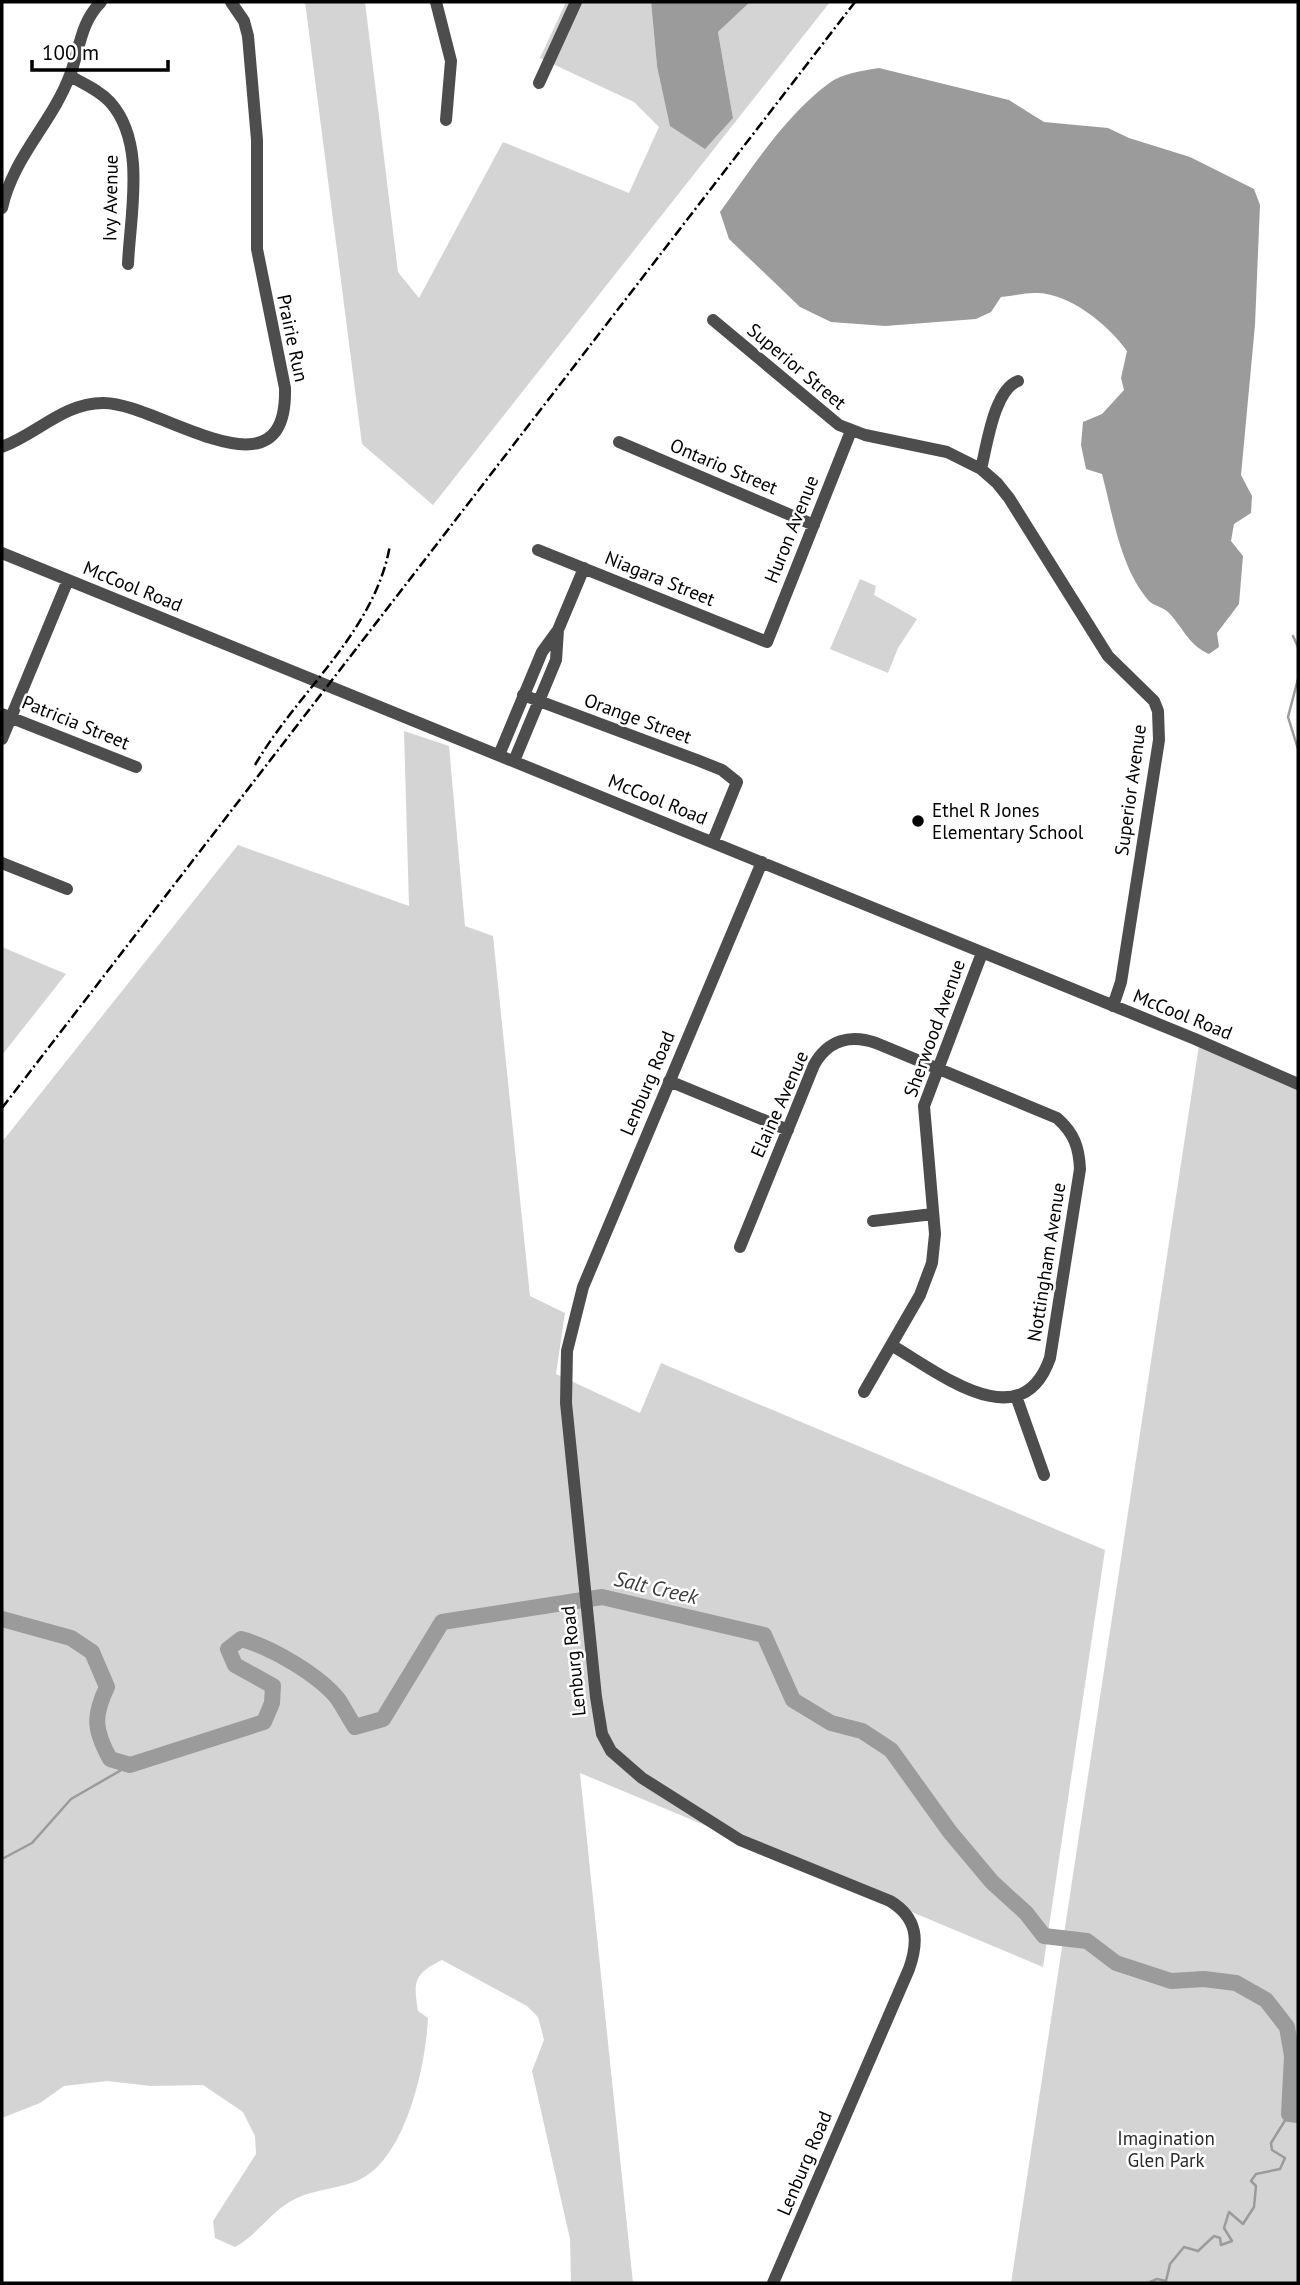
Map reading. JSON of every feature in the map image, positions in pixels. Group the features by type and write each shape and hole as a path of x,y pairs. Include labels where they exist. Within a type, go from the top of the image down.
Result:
{"street":[{"path":"2,208 12,173 71,73 86,21 101,2"},
{"name":"Prairie Run","path":"2,447 78,405 102,403 121,404 217,440 236,444 255,445 279,428 285,410 285,388 257,249 257,140 248,36 244,21 231,2"},
{"path":"436,2 451,61 446,120"},
{"path":"539,83 576,2"},
{"name":"Ivy Avenue","path":"71,73 112,104 128,136 132,162 128,264"},
{"name":"Superior Street","path":"713,320 827,418 851,431 930,447 981,469"},
{"path":"981,469 999,399 1010,384 1018,381"},
{"name":"Huron Avenue","path":"767,642 851,431"},
{"name":"Ontario Street","path":"618,442 814,525"},
{"name":"Superior Avenue","path":"981,469 1010,498 1108,656 1146,692 1158,711 1159,740 1121,982 1113,1006"},
{"name":"Niagara Street","path":"538,550 767,642"},
{"name":"McCool Road","path":"2,553 713,841 1298,1084"},
{"path":"499,755 542,652 558,630 584,568"},
{"path":"2,739 6,715 68,580"},
{"path":"514,761 556,660 558,630"},
{"name":"Orange Street","path":"523,695 697,760 722,771 737,782 713,841"},
{"name":"Patricia Street","path":"6,715 136,767"},
{"name":"Lenburg Road","path":"762,862 583,1287 568,1343 566,1403 599,1722 606,1742 617,1758 642,1778 724,1832 890,1902 902,1909 913,1925 916,1944 909,1969 773,2283"},
{"path":"2,863 67,889"},
{"name":"Sherwood Avenue","path":"864,1392 928,1277 934,1249 923,1120 927,1092 982,953"},
{"name":"Elaine Avenue","path":"740,1247 818,1058 824,1050 843,1040 865,1039 937,1067"},
{"name":"Nottingham Avenue","path":"937,1067 1057,1118 1078,1145 1080,1169 1050,1358 1035,1385 1016,1396"},
{"path":"669,1081 788,1130"},
{"path":"873,1221 933,1214"},
{"path":"891,1345 983,1396 1016,1396 1044,1475"}],"green space":[{"path":"305,2 365,2 398,272 419,298 503,142 629,193 659,127 634,102 540,58 566,2 651,2 657,66 733,118 718,32 750,2 830,2 433,505 362,444"},
{"path":"860,579 876,586 874,595 917,619 898,648 888,673 830,649"},
{"path":"404,731 449,746 465,926 493,936 530,1296 565,1313 556,1374 640,1413 661,1363 1105,1550 1043,1967 580,1773 633,2283 571,2283 570,2239 532,2071 544,2040 538,2017 527,2006 442,1960 421,1974 416,1985 418,2011 428,2018 423,2060 410,2108 401,2132 389,2152 375,2169 359,2180 304,2195 288,2203 235,2247 215,2238 213,2221 256,2154 255,2136 243,2112 203,2085 151,2086 107,2081 64,2086 40,2103 2,2118 2,1142 238,845 409,906"},
{"path":"2,947 66,974 2,1055"},
{"name":"Imagination Glen Park","path":"1199,1045 1298,1087 1298,2283 1011,2283"}],"shaded area":[{"path":"651,2 750,2 718,32 733,118 705,149 670,126 657,66"},
{"path":"879,68 1009,100 1044,122 1108,128 1129,138 1190,157 1254,189 1260,205 1255,325 1241,475 1252,496 1251,513 1234,524 1231,541 1243,556 1239,604 1217,633 1219,647 1209,654 1196,646 1168,612 1149,601 1139,588 1124,557 1102,474 1086,469 1081,445 1083,422 1102,414 1124,390 1121,378 1127,351 1099,321 1061,298 1035,293 1001,297 991,312 976,319 885,326 831,322 800,307 729,239 720,212 783,127 812,97 834,80 852,73"}],"waterway":[{"path":"1293,636 1298,647"},
{"path":"1298,679 1288,717 1298,749"},
{"name":"Salt Creek","path":"2,1619 71,1638 92,1652 107,1687 99,1706 97,1723 101,1740 110,1759 130,1765 264,1722 272,1703 273,1686 235,1665 228,1649 241,1639 280,1655 319,1681 338,1699 355,1727 383,1719 442,1622 602,1597 764,1635 793,1700 831,1723 862,1731 891,1750 950,1832 992,1882 1026,1913 1044,1936 1087,1941 1116,1963 1171,1981 1204,1979 1236,1983 1266,2000 1287,2027 1292,2056 1289,2114 1298,2115"},
{"path":"2,1859 32,1843 71,1799 130,1765"},
{"path":"1148,2283 1157,2279 1166,2281 1170,2264 1184,2247 1198,2251 1214,2236 1220,2238 1221,2245 1232,2241 1224,2228 1229,2212 1243,2224 1254,2207 1256,2186 1251,2181 1256,2174 1280,2169 1285,2158 1272,2150 1271,2143 1289,2114"}],"railway":[{"path":"2,1108 855,2"},
{"path":"255,765 333,660 369,606 382,576 390,545"}],"place":[{"name":"Ethel R Jones Elementary School","path":"918,821"}]}
